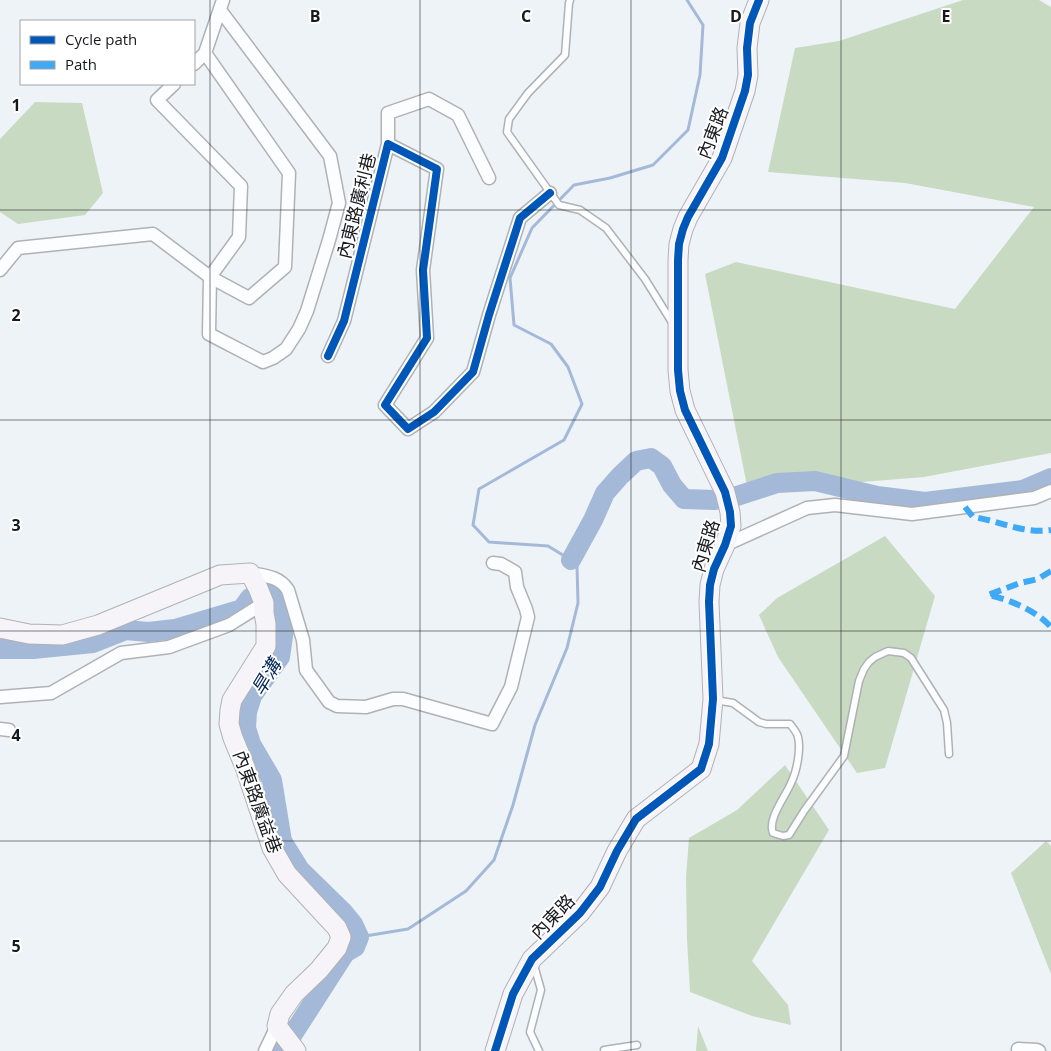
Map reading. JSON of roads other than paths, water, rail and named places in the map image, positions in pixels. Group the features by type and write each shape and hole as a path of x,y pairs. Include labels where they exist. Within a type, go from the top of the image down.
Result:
{"street":[{"name":"內東路","path":"495,1051 513,994 532,959 580,913 600,886 617,851 636,819 701,769 709,744 713,699 710,585 714,569 726,545 731,526 726,499 685,410 680,391 678,370 678,260 681,237 688,217 722,158 745,90 748,75 746,48 750,23 760,0"},
{"path":"195,63 205,53 222,5"},
{"path":"173,85 157,100 241,186 238,237 210,277 209,334 263,362 286,349 308,311 339,203 330,156 222,5"},
{"path":"0,270 18,248 153,234 210,277 249,298 285,267 289,173 205,53"},
{"name":"內東路廣利巷","path":"328,356 344,321 388,144 388,114 429,99 458,115 489,178"},
{"name":"內東路廣利巷","path":"388,144 437,169 422,270 427,338 384,405 408,429 434,412 473,372 520,218 550,193"},
{"name":"內東路","path":"726,545 807,508 835,505 912,514 1034,498 1051,490"},
{"path":"0,628 28,634 62,635 98,625 220,576 250,573 278,579 288,590 302,640 306,670 329,702 336,706 366,707 392,699 403,699 492,724 511,687 528,617 517,587 515,572 501,564 493,563"},
{"name":"內東路廣益巷","path":"250,573 264,603 266,646 232,700 229,724 246,767 272,848 287,874 337,928 341,937 337,948 319,970 289,1000 280,1014 277,1026"},
{"path":"0,697 51,693 121,653 169,647 229,625 264,603"},
{"path":"265,1051 277,1026 296,1051"},
{"path":"1018,1049 1039,1051"}],"lane":[{"path":"570,0 565,55 528,93 509,120 507,132 559,205 580,210 606,228 645,279 678,332"},
{"path":"713,699 733,703 759,722 766,724 790,724 798,735 800,751 792,781 772,819 774,833 783,836 789,834 844,756 859,681 868,662 875,657 888,651 904,653 911,658 944,710 947,723 949,754"},
{"name":"內東路","path":"532,959 541,990 530,1032 539,1051"},
{"path":"604,1051 637,1045"}],"waterway":[{"path":"359,937 408,929 466,891 494,860 513,805 535,725 567,648 578,603 577,566 571,560 548,546 489,542 473,525 479,489 564,440 582,404 568,367 551,344 514,325 510,278 532,228 574,185 610,178 653,165 688,130 700,75 703,25 687,0"},
{"path":"571,560 593,520 605,493 636,461 651,458 662,466 672,485 684,499 715,500 737,496 777,483 815,481 877,496 925,502 1023,490 1051,478"},
{"name":"旱溝","path":"0,649 33,649 93,643 126,630 148,632 175,629 242,609 250,598 266,589 275,595 279,604 284,629 280,657 252,696 247,712 246,728 251,744 272,780 282,841 300,870 344,913 353,924 359,937 355,947 345,953 282,1051"}]}
